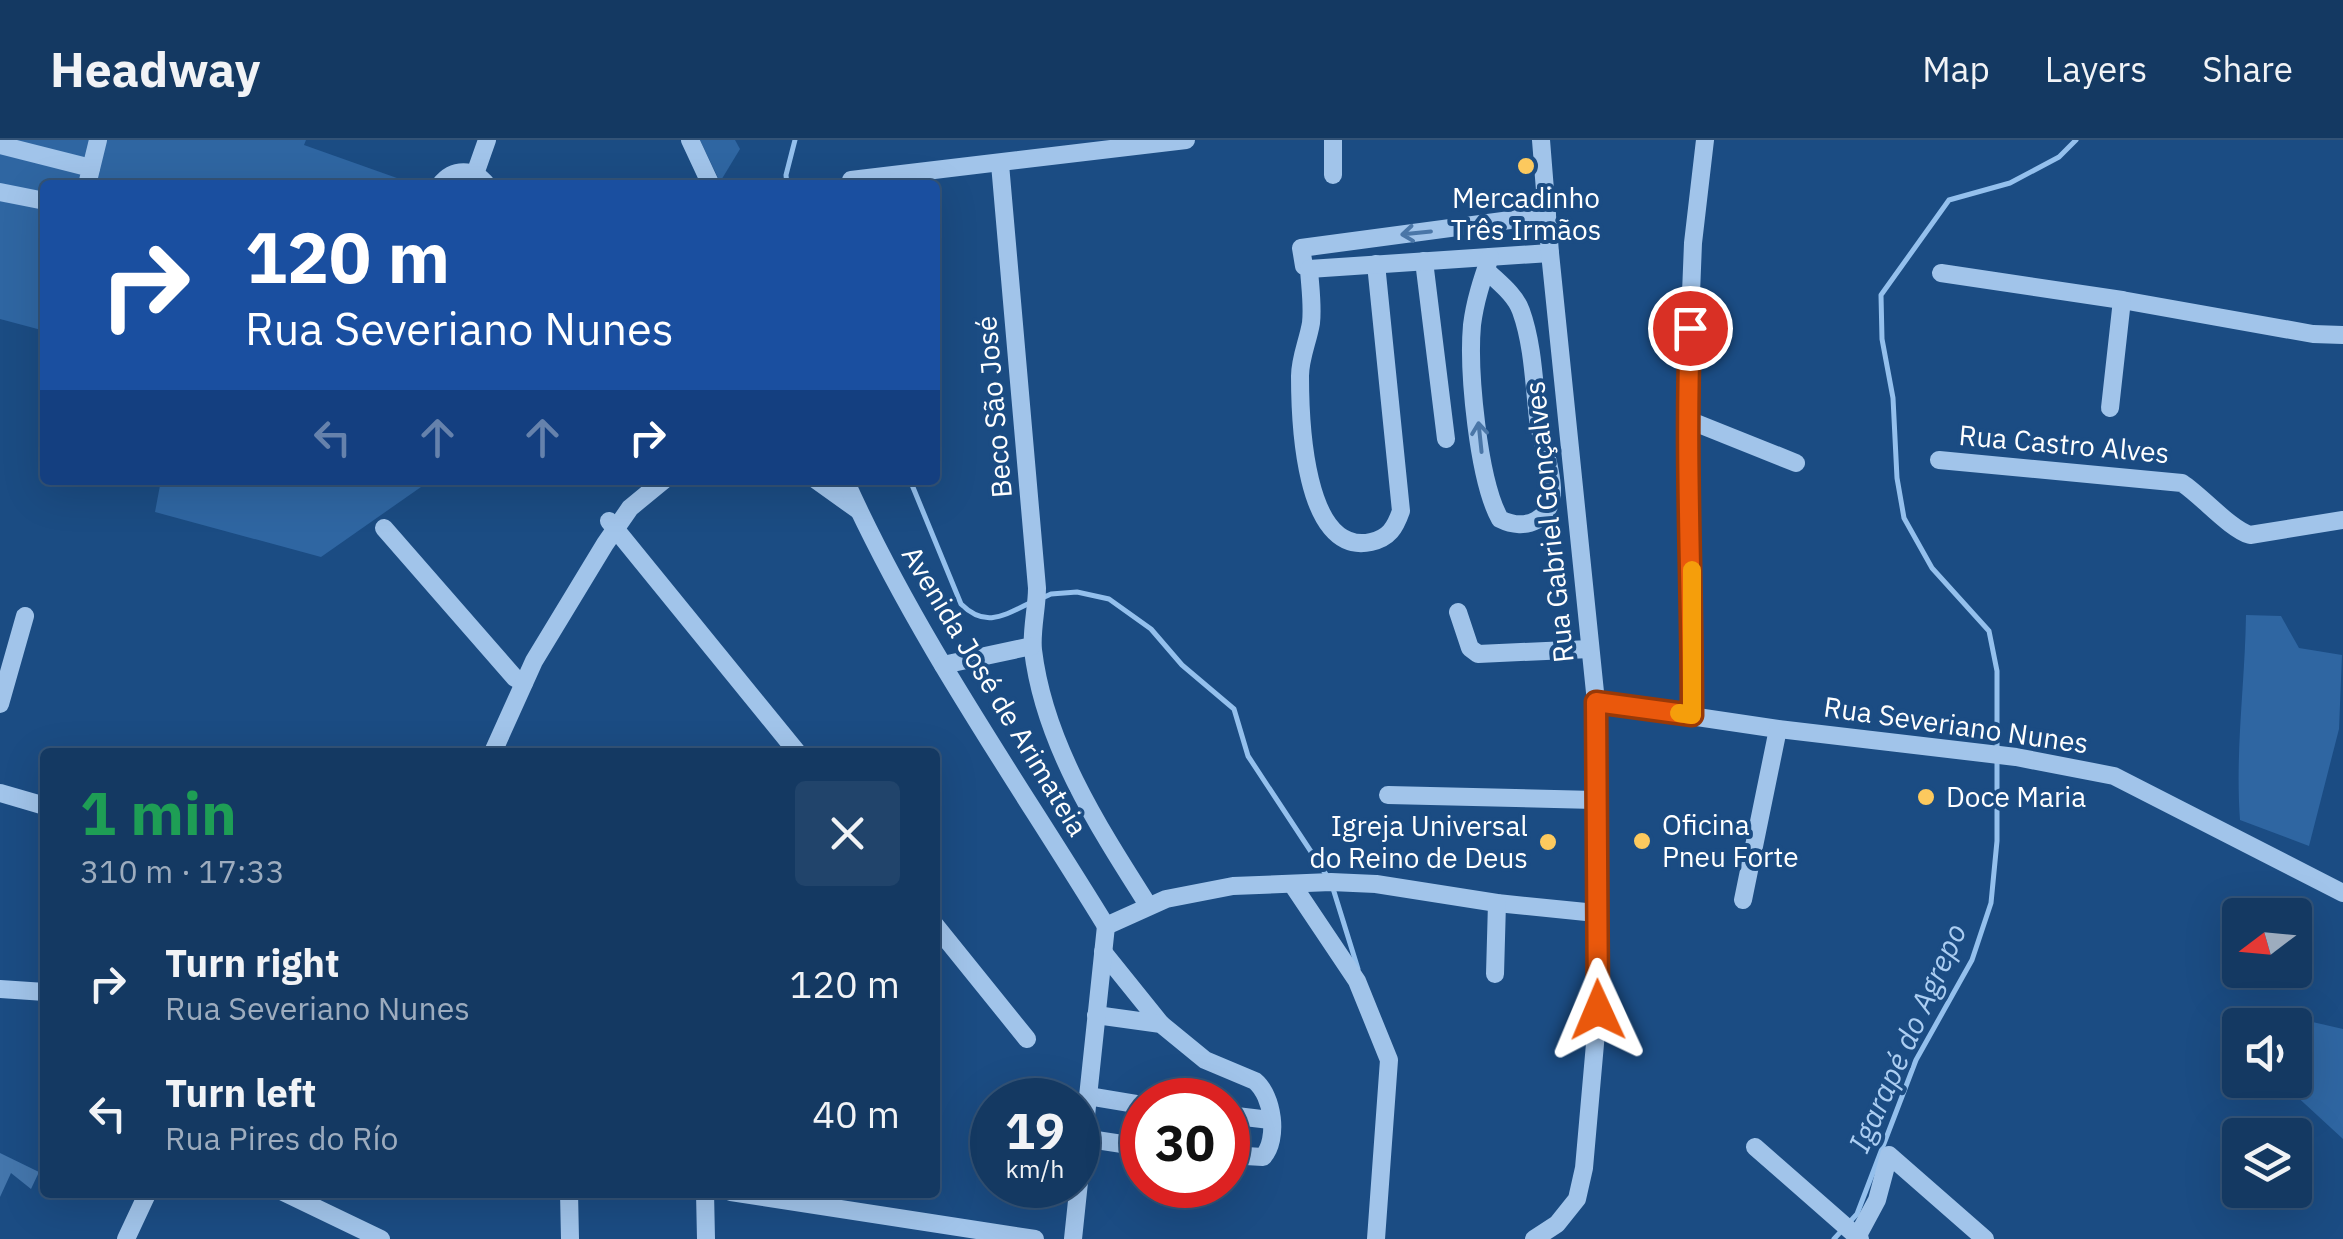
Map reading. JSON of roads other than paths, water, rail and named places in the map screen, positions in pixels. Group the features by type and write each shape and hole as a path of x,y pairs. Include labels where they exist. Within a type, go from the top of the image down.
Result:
{"street":[{"path":"0,145 89,177 98,140"},
{"path":"445,180 453,173 481,179 486,140"},
{"path":"690,140 709,180"},
{"path":"851,180 1186,140"},
{"path":"1333,140 1333,176"},
{"name":"Rua Gabriel Gonçalves","path":"1534,1239 1557,1224 1577,1199 1584,1168 1598,1010 1596,702 1542,140"},
{"path":"1692,715 1692,538 1686,419 1693,243 1705,140"},
{"name":"Beco São José","path":"1000,164 1037,588 1032,646 1058,746 1148,905"},
{"path":"0,192 40,200"},
{"path":"1547,215 1306,245 1300,252 1304,266 1309,268 1424,261 1488,263 1550,253"},
{"path":"1424,261 1446,439"},
{"path":"1488,263 1521,309 1529,344 1540,433 1552,488 1546,513 1534,524 1512,524 1500,519 1484,474 1472,330 1476,296 1488,263"},
{"path":"1309,268 1311,321 1300,372 1303,458 1314,498 1327,520 1343,538 1365,544 1384,538 1395,528 1401,511 1376,264"},
{"path":"1941,273 2314,334 2343,335"},
{"path":"2110,408 2122,300"},
{"path":"1686,419 1796,463"},
{"name":"Rua Castro Alves","path":"1939,460 2182,483 2205,498 2239,532 2250,535 2343,520"},
{"path":"482,748 624,500 641,485"},
{"path":"612,524 658,485"},
{"path":"823,485 859,511"},
{"name":"Avenida José de Arimateia","path":"847,485 942,665 1106,926"},
{"path":"612,524 793,748"},
{"path":"384,528 520,681"},
{"path":"1458,612 1470,648 1478,654 1590,650"},
{"path":"0,704 25,616"},
{"path":"942,665 1032,646"},
{"path":"495,748 520,681"},
{"name":"Rua Severiano Nunes","path":"1596,702 1778,729 2008,756 2114,776 2343,893"},
{"path":"1743,900 1778,729"},
{"path":"0,793 40,805"},
{"path":"1388,795 1595,800"},
{"path":"1292,884 1357,981 1389,1060 1376,1239"},
{"path":"1090,1078 1106,926 1148,905 1233,886 1376,884 1496,903 1596,913"},
{"path":"1494,974 1496,903"},
{"path":"940,930 1027,1039"},
{"path":"1103,952 1161,1024 1197,1055 1263,1087 1268,1098 1272,1140 1263,1157 1250,1156"},
{"path":"0,990 40,992"},
{"path":"1096,1015 1161,1024"},
{"path":"1250,1118 1270,1120"},
{"path":"1755,1147 1858,1238 1877,1200 1889,1155 1986,1239"},
{"path":"126,1239 145,1198"},
{"path":"293,1198 351,1233 381,1239"},
{"path":"570,1198 570,1239"},
{"path":"705,1198 706,1239"},
{"path":"759,1198 908,1230 1035,1239"},
{"path":"1073,1239 1076,1208"}],"waterway":[{"path":"786,180 795,140"},
{"name":"Igarapé do Agrepo","path":"1834,1239 1857,1214 1916,1060 1972,960 1991,903 1997,841 1997,671 1989,631 1932,568 1904,518 1897,478 1893,398 1882,339 1881,295 1949,200 2010,183 2059,157 2076,140"},
{"path":"912,485 961,604 986,618 1030,603"},
{"path":"1040,599 1077,592 1109,599 1151,629 1182,665 1234,709 1248,756 1331,882 1358,969"}],"place":[{"name":"Mercadinho Três Irmãos","path":"1526,166"},
{"name":"Doce Maria","path":"1926,797"},
{"name":"Oficina Pneu Forte","path":"1642,841"},
{"name":"Igreja Universal do Reino de Deus","path":"1548,842"}]}
